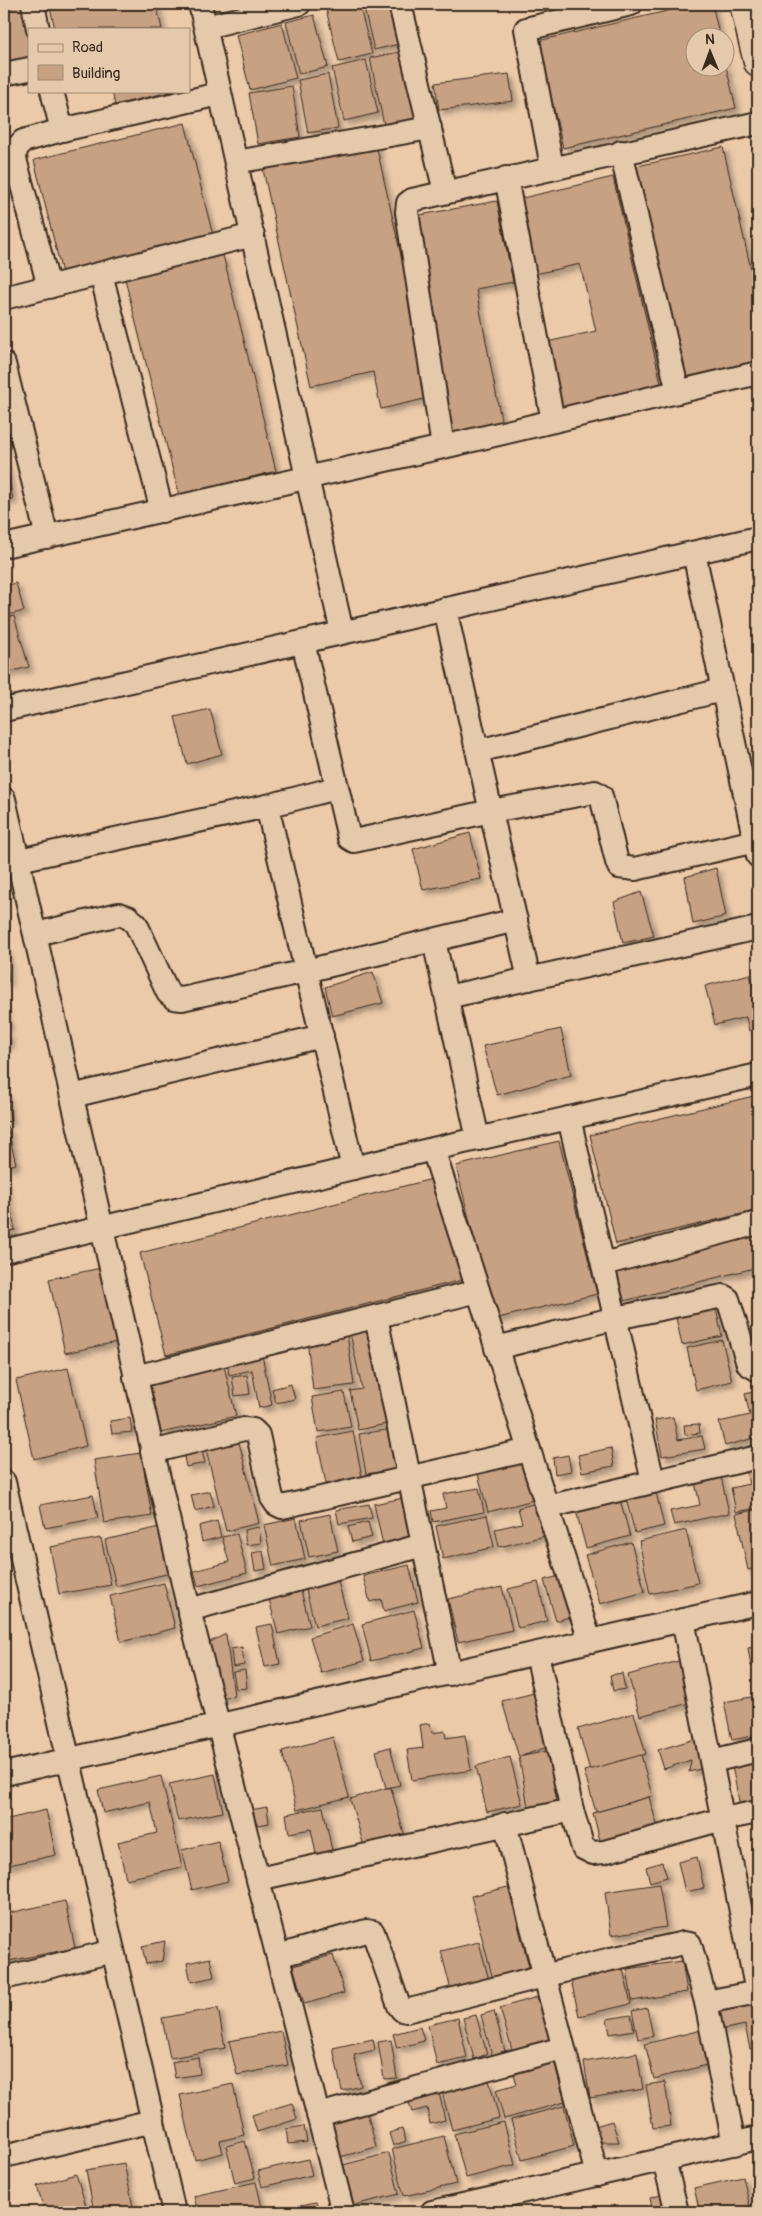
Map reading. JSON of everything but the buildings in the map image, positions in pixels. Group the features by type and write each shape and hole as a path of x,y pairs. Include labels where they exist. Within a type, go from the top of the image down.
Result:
{"street":[{"path":"33,4 38,28"},
{"path":"200,4 342,632"},
{"path":"206,28 299,4"},
{"path":"400,4 445,192"},
{"path":"552,167 526,29 574,10 631,4"},
{"path":"750,10 758,62"},
{"path":"4,74 28,69"},
{"path":"52,92 62,130"},
{"path":"49,287 15,159 16,149 23,141 62,130 219,94"},
{"path":"443,447 406,206 412,200 445,192 758,123"},
{"path":"236,162 430,128"},
{"path":"621,152 678,392"},
{"path":"506,178 553,422"},
{"path":"4,298 253,235"},
{"path":"101,274 162,511"},
{"path":"4,364 47,536"},
{"path":"4,546 553,422 758,373"},
{"path":"4,710 758,538"},
{"path":"302,642 349,838 354,841 491,811 590,792 598,793 601,796 619,867 635,869 757,848 694,553"},
{"path":"445,609 529,979"},
{"path":"478,751 722,690"},
{"path":"19,860 267,806 336,788"},
{"path":"4,799 189,1610 343,2212"},
{"path":"267,806 353,1168"},
{"path":"36,934 119,914 128,918 136,924 168,993 174,998 182,999 434,941 516,920"},
{"path":"447,997 758,928"},
{"path":"434,941 478,1139"},
{"path":"72,1096 322,1036"},
{"path":"4,1251 433,1149 758,1075"},
{"path":"569,1118 653,1481"},
{"path":"433,1149 590,1642"},
{"path":"603,1264 758,1223"},
{"path":"135,1377 478,1291"},
{"path":"496,1348 616,1318 723,1296 728,1299 748,1364 758,1370"},
{"path":"376,1317 450,1674"},
{"path":"152,1452 244,1429 253,1430 258,1435 272,1498 276,1504 282,1507 529,1450"},
{"path":"547,1507 758,1457"},
{"path":"4,1482 174,2212"},
{"path":"189,1610 423,1545"},
{"path":"4,1774 219,1727 758,1603"},
{"path":"683,1620 758,1992 706,2002"},
{"path":"537,1654 572,1810 583,1848 592,1853 604,1852 723,1819 758,1812"},
{"path":"712,1761 758,1750"},
{"path":"258,1879 572,1810"},
{"path":"505,1824 597,2175"},
{"path":"278,1956 366,1931 373,1932 399,2006 402,2010 406,2011 611,1959 684,1943 690,1944 706,2002 734,2144"},
{"path":"4,1978 113,1951"},
{"path":"318,2115 564,2048"},
{"path":"4,2156 153,2121"},
{"path":"432,2212 758,2138"},
{"path":"664,2160 677,2212"}]}
